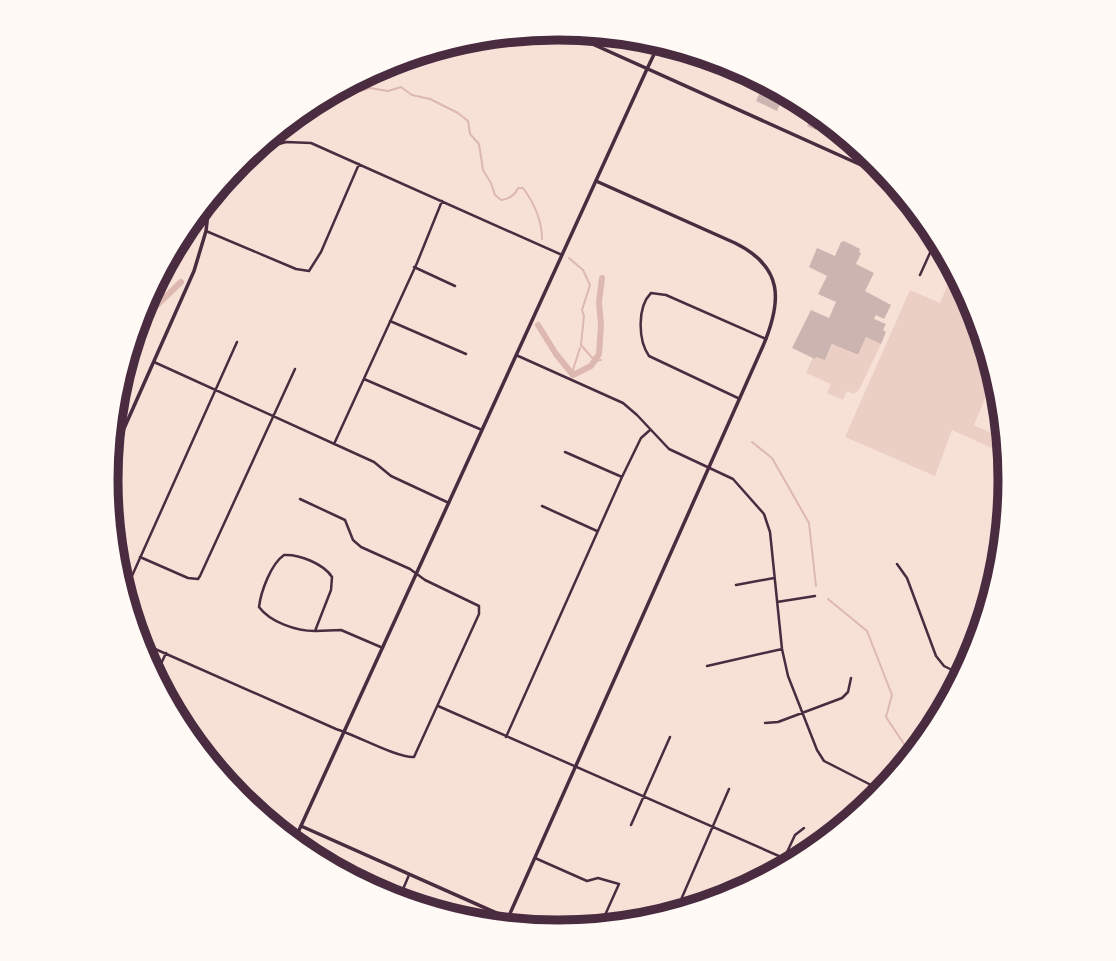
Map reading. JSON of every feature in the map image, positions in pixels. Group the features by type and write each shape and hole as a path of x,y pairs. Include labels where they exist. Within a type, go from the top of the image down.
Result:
{"street":[{"path":"588,41 868,168"},
{"path":"297,835 655,51"},
{"path":"273,146 286,142 311,143 562,255"},
{"path":"206,231 296,269 309,271 359,164"},
{"path":"508,918 774,321 776,298 771,278 757,257 735,243 596,181"},
{"path":"334,444 415,267 442,201"},
{"path":"121,436 185,294 206,231 208,213"},
{"path":"920,275 932,249"},
{"path":"415,267 455,286"},
{"path":"740,399 649,356 641,341 643,306 651,293 666,295 766,339"},
{"path":"390,321 466,354"},
{"path":"130,581 237,342"},
{"path":"516,355 622,403 669,449 733,479 764,514 770,532 782,649 788,676 802,713 824,761 874,787"},
{"path":"154,362 379,464 391,476 449,503"},
{"path":"140,556 188,578 198,579 295,369"},
{"path":"364,379 482,430"},
{"path":"506,737 640,438 650,430"},
{"path":"565,452 622,477"},
{"path":"150,646 344,732 404,756 414,757 479,614 479,606 356,544 345,520 300,499"},
{"path":"541,506 597,531"},
{"path":"315,631 331,590 332,577 324,568 294,555 284,555 276,562 261,598 259,607 266,615 295,628 315,631 341,630 383,648"},
{"path":"897,564 905,572 940,662 955,671"},
{"path":"736,585 774,578"},
{"path":"777,602 815,596"},
{"path":"707,666 782,649"},
{"path":"159,667 166,653"},
{"path":"765,723 778,722 842,698 848,691 851,678"},
{"path":"438,706 784,858"},
{"path":"631,825 670,737"},
{"path":"680,902 729,789"},
{"path":"301,827 500,917"},
{"path":"787,857 795,835 804,828"},
{"path":"535,858 587,881 598,878 619,884 604,918"},
{"path":"402,892 409,875"}],"shaded area":[{"path":"950,280 975,339 989,390 974,425 995,435 997,450 952,430 935,476 845,437 910,290 940,303"},
{"path":"866,337 881,344 859,390 853,394 847,391 843,400 827,393 831,384 806,373 814,355 825,360 833,344 858,356"}],"building":[{"path":"761,90 781,101 777,111 756,101"},
{"path":"810,119 818,125 816,130 807,126"},
{"path":"844,241 860,249 856,264 874,273 865,291 891,305 884,319 876,315 874,319 886,324 883,330 886,332 881,344 866,337 858,355 832,344 825,360 815,359 792,348 811,310 829,318 836,302 818,294 827,276 809,267 817,248 835,256"}],"waterway":[{"path":"353,91 370,88 388,91 401,87 412,95 430,99 458,113 468,121 470,134 479,144 483,170 495,195 501,200 509,198 518,188 523,188 537,212 542,239"},
{"path":"569,258 583,270 590,285 582,310 584,316 581,345 595,361 601,360"},
{"path":"538,325 573,375 591,366 599,354 602,278"},
{"path":"152,310 181,282"},
{"path":"572,373 580,348"},
{"path":"752,442 772,458 809,523 816,586"},
{"path":"828,599 867,631 892,695 886,717 907,749"}]}
